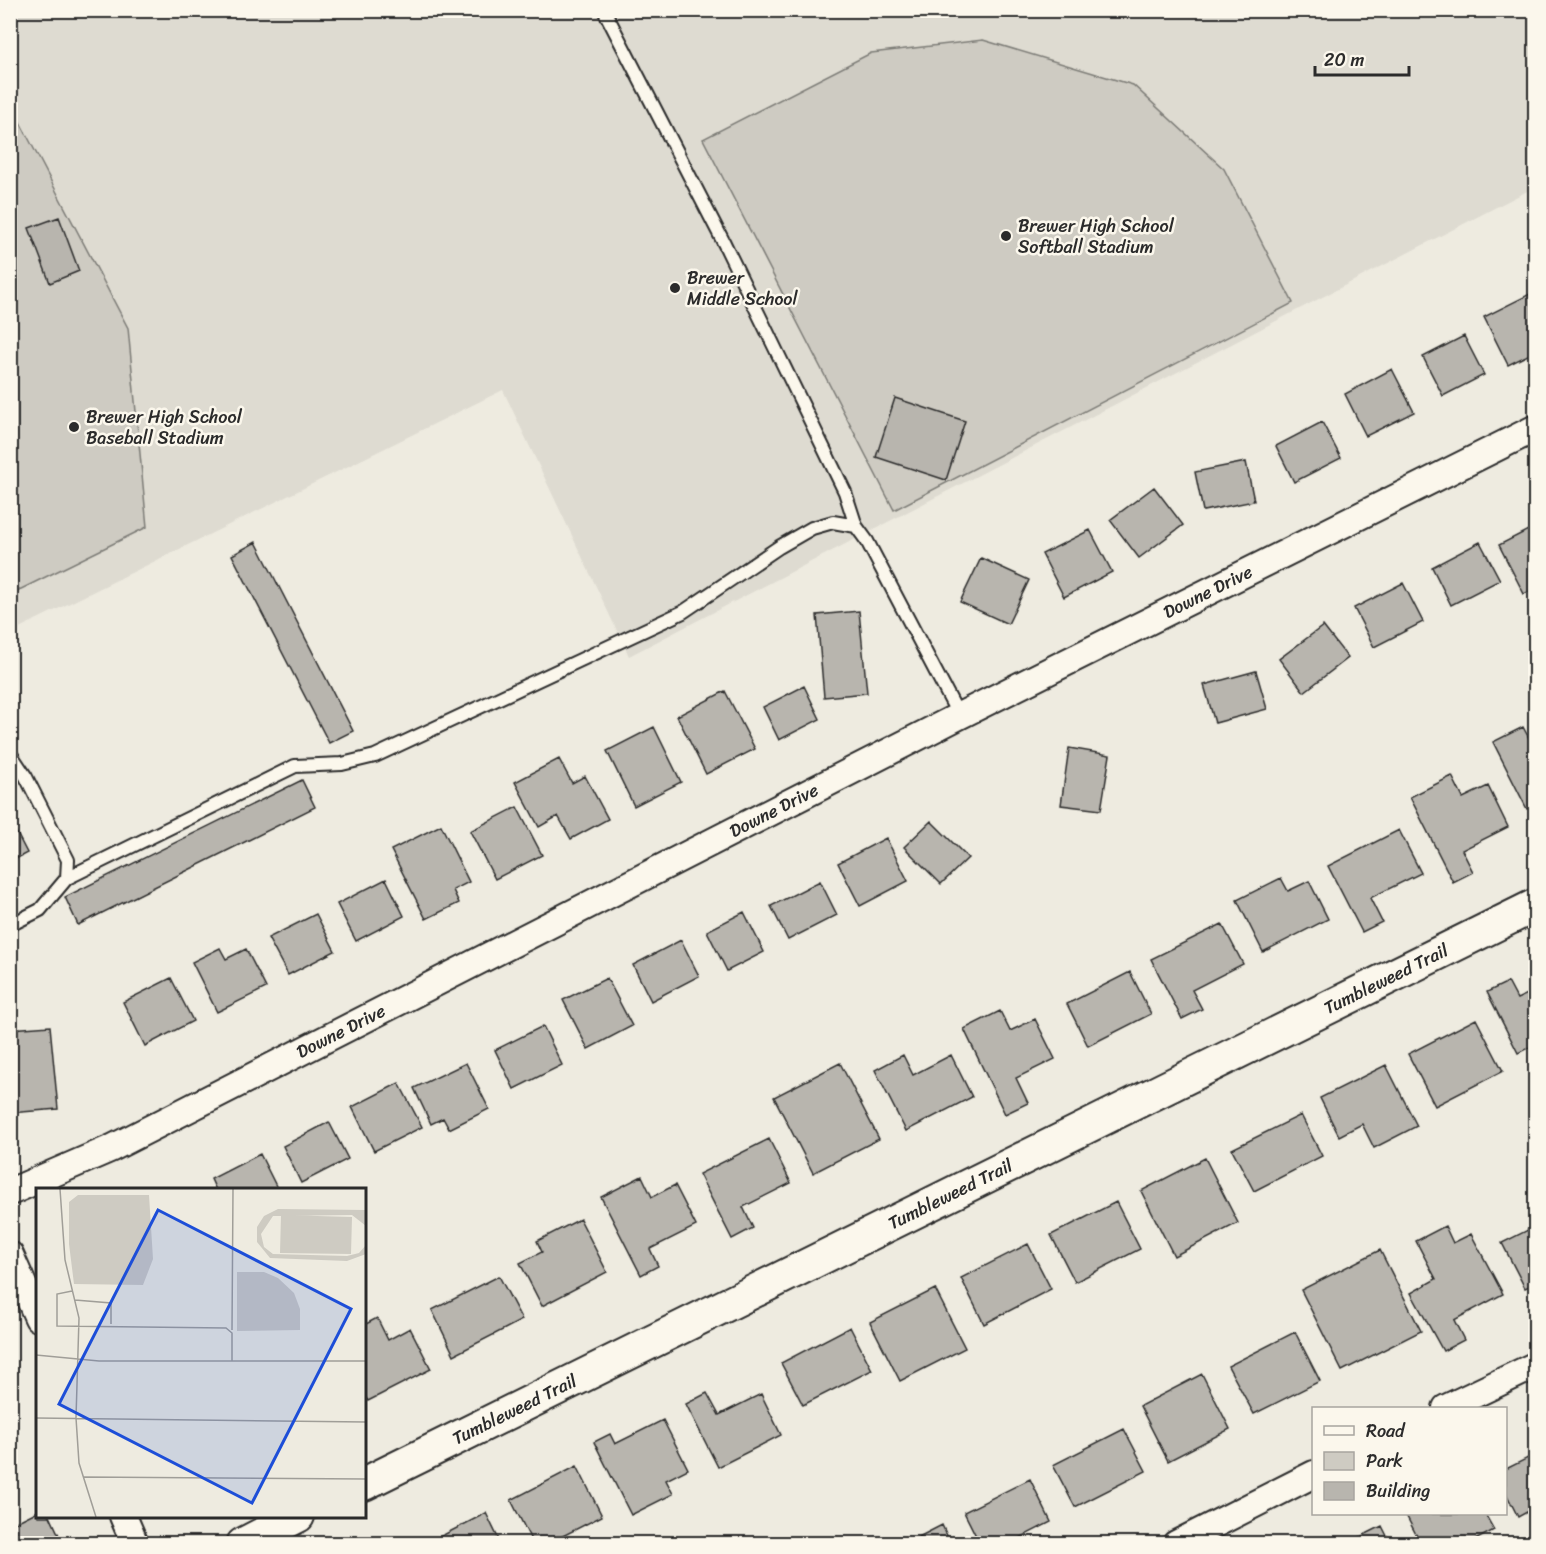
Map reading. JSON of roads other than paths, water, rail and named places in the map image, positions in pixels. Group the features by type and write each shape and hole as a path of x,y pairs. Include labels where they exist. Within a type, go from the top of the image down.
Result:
{"street":[{"name":"Downe Drive","path":"10,1192 112,1148 959,716 1536,428"},
{"name":"Tumbleweed Trail","path":"366,1483 1536,905"},
{"path":"10,1255 36,1314"},
{"path":"1448,1407 1536,1365"},
{"path":"1176,1544 1312,1475"},
{"path":"124,1518 135,1544"},
{"path":"243,1544 294,1518"}],"lane":[{"path":"604,10 724,243 845,492 856,526 867,541 959,716"},
{"path":"10,925 40,910 67,878 295,766 342,765 375,756 683,612 779,547 812,528 833,522 856,526"},
{"path":"10,753 26,777 68,860 67,878"}],"place":[{"name":"Brewer High School Softball Stadium","path":"1006,236"},
{"name":"Brewer Middle School","path":"675,288"},
{"name":"Brewer High School Baseball Stadium","path":"74,427"}]}
